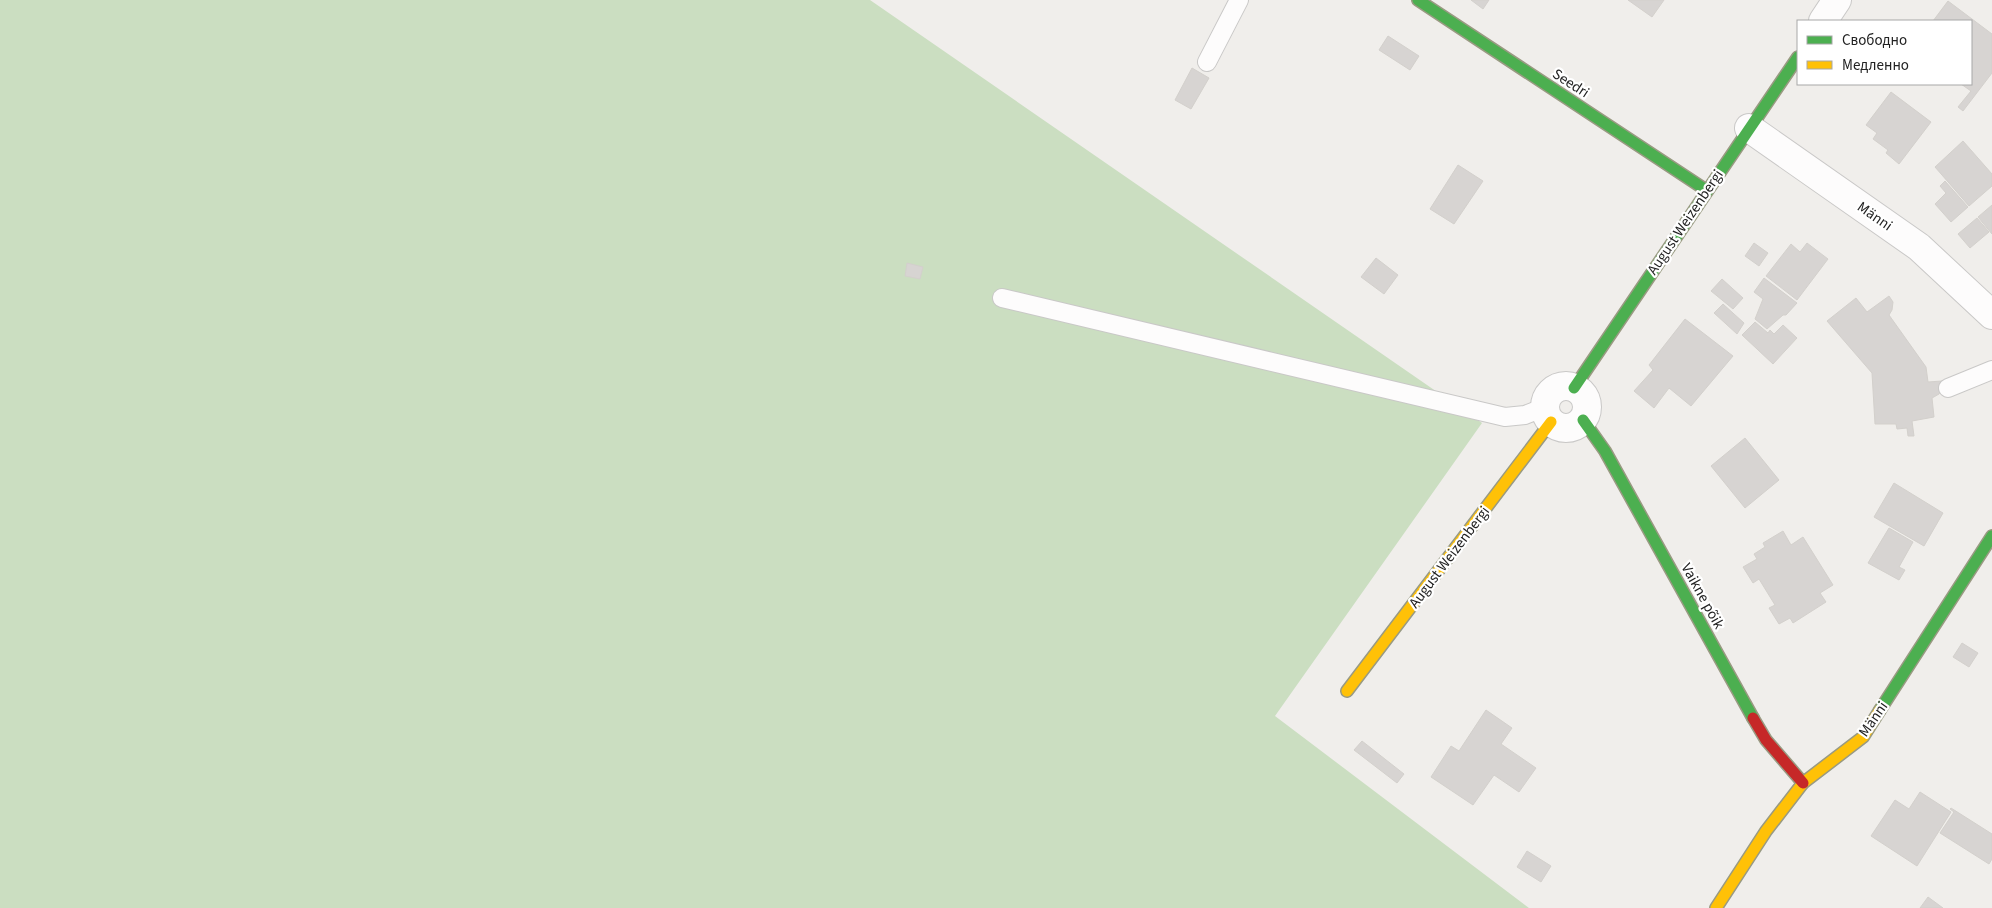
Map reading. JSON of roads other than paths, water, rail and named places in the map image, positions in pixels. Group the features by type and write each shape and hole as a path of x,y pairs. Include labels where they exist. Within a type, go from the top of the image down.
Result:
{"street":[{"name":"Seedri","path":"1418,0 1706,190"},
{"path":"1824,20 1837,0"},
{"name":"August Weizenbergi","path":"1346,691 1548,414 1548,396 1557,388 1574,388 1706,190 1797,58"},
{"name":"Männi","path":"1749,128 1919,247 1992,315"},
{"path":"1548,414 1557,426 1571,428 1583,420 1586,414 1586,402 1579,391 1574,388"},
{"name":"Vaikne põik","path":"1583,420 1604,451 1766,740 1803,782"},
{"name":"Männi","path":"1716,908 1766,831 1803,782 1863,737 1992,536"}],"lane":[{"path":"1207,62 1239,0"},
{"path":"1002,298 1505,417 1548,414"},
{"path":"1948,388 1992,370"}]}
